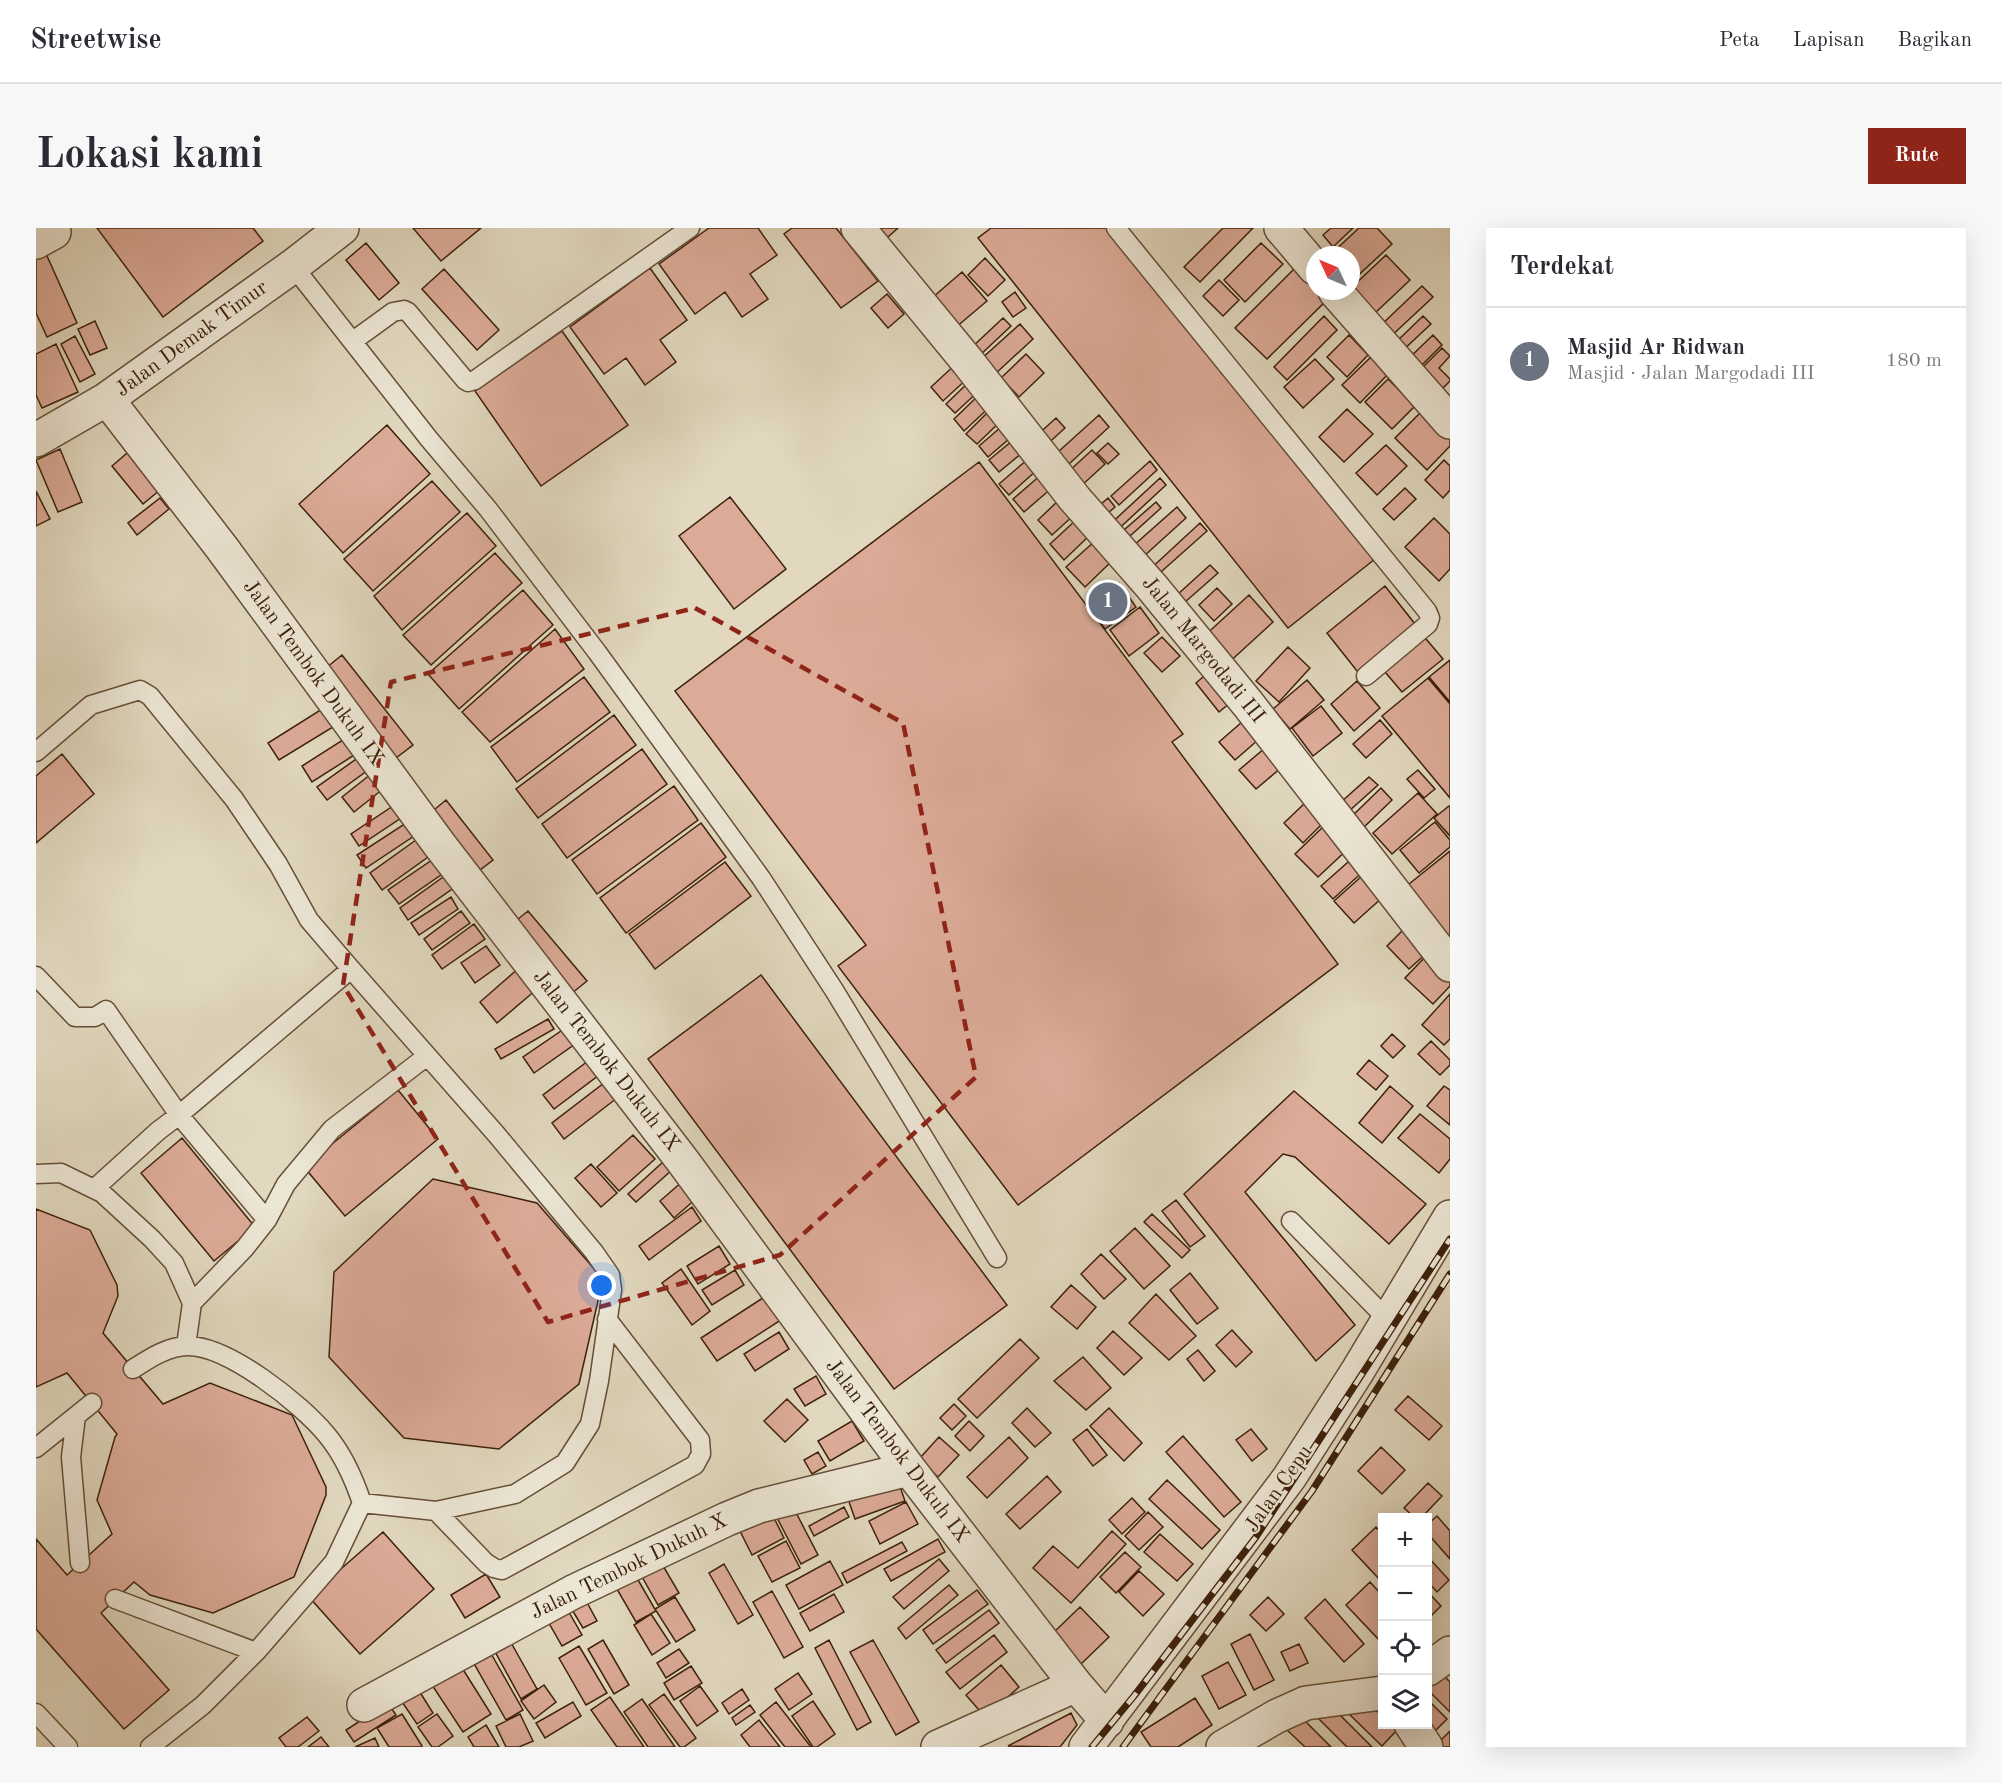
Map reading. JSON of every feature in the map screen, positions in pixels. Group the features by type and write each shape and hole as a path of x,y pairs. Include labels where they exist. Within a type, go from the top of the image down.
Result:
{"street":[{"name":"Jalan Demak Timur","path":"36,440 107,399 293,266 342,228"},
{"name":"Jalan Margodadi III","path":"858,228 1075,498 1248,704 1450,965"},
{"path":"1281,228 1306,257"},
{"path":"1343,300 1450,422"},
{"name":"Jalan Tembok Dukuh IX","path":"107,399 222,548 439,844 682,1160 909,1469 1076,1685 1107,1721"},
{"name":"Jalan Cepu","path":"1086,1747 1289,1478 1450,1217"},
{"name":"Jalan Tembok Dukuh X","path":"364,1705 573,1592 727,1519 768,1503 909,1469"},
{"path":"1432,1666 1450,1653"},
{"path":"938,1747 1076,1685"},
{"path":"1222,1747 1277,1716 1306,1703 1378,1694"},
{"path":"1414,1729 1426,1747"}],"lane":[{"path":"353,341 393,312 404,310 465,380 468,382 475,380 690,228"},
{"path":"1116,228 1427,611 1430,618 1428,624 1366,676"},
{"path":"293,266 429,439 488,509 582,633 761,878 834,990 997,1258"},
{"path":"36,752 91,705 140,690 150,696 234,799 278,864 309,920 496,1134 594,1252 610,1275 612,1290 599,1381 590,1424 565,1463 515,1494 436,1511 362,1503"},
{"path":"94,1189 158,1131 351,969"},
{"path":"36,976 75,1017 95,1017 105,1010 179,1115 267,1220"},
{"path":"192,1303 237,1256 267,1220 286,1184 332,1129 427,1056"},
{"path":"36,1174 61,1173 102,1193 144,1231 174,1263 192,1303 186,1346"},
{"path":"1291,1221 1388,1320"},
{"path":"436,1511 486,1563 502,1570 695,1465 700,1454 700,1440 607,1318"},
{"path":"134,1369 159,1353 186,1346 201,1347 232,1360 274,1385 326,1434 352,1475 362,1503 334,1563 256,1652 203,1705 150,1747"},
{"path":"36,1448 92,1403"},
{"path":"76,1416 71,1457 81,1563"},
{"path":"116,1599 256,1652"},
{"path":"36,1713 68,1747"}],"highlighted area":[{"path":"695,608 903,723 976,1077 780,1255 548,1322 343,985 391,682"}],"building":[{"path":"97,228 253,228 263,241 163,317"},
{"path":"413,228 481,228 441,261"},
{"path":"709,228 758,228 777,255 750,274 768,299 742,317 725,292 695,314 659,264"},
{"path":"792,228 836,228 878,281 841,308 784,234"},
{"path":"879,228 898,228 887,238"},
{"path":"991,228 1112,228 1375,559 1288,628 978,238"},
{"path":"1223,228 1253,228 1200,282 1184,267"},
{"path":"1331,228 1353,228 1334,246 1323,235"},
{"path":"1359,228 1377,228 1392,244 1360,274 1360,246 1340,246"},
{"path":"366,243 399,283 379,300 346,260"},
{"path":"1261,243 1283,264 1245,302 1224,280"},
{"path":"43,247 77,323 47,337 36,313 36,250"},
{"path":"1386,255 1410,280 1374,314 1360,298 1360,280"},
{"path":"985,258 1005,280 988,296 968,275"},
{"path":"1298,265 1306,273 1306,300 1327,300 1267,359 1235,328"},
{"path":"650,268 687,320 660,340 676,362 645,385 626,358 604,374 570,327"},
{"path":"444,269 499,330 477,350 422,289"},
{"path":"962,272 987,301 949,333 925,304"},
{"path":"1219,280 1239,300 1223,316 1203,296"},
{"path":"1422,286 1433,297 1387,340 1377,329"},
{"path":"1015,292 1026,308 1013,317 1002,302"},
{"path":"887,294 904,314 888,328 871,308"},
{"path":"1324,316 1337,330 1287,380 1274,367"},
{"path":"1423,316 1431,324 1400,353 1393,345"},
{"path":"1003,318 1011,326 977,358 970,349"},
{"path":"95,321 107,348 90,355 78,329"},
{"path":"1020,324 1033,339 994,375 980,360"},
{"path":"562,331 628,425 541,486 475,391"},
{"path":"1349,335 1368,355 1347,377 1327,357"},
{"path":"1433,335 1442,345 1416,371 1406,361"},
{"path":"75,336 95,374 80,382 61,344"},
{"path":"56,344 78,392 42,408 36,395 36,354"},
{"path":"1442,348 1450,356 1439,368 1450,381 1442,389 1416,374"},
{"path":"1026,354 1044,373 1019,397 1001,378"},
{"path":"1374,354 1391,371 1360,403 1342,385"},
{"path":"1315,359 1334,379 1303,408 1284,387"},
{"path":"958,362 970,376 943,401 931,387"},
{"path":"972,379 981,389 955,413 946,404"},
{"path":"1388,379 1415,406 1392,429 1365,402"},
{"path":"983,391 994,403 964,431 954,419"},
{"path":"995,405 1006,416 977,444 966,434"},
{"path":"1427,406 1450,428 1450,446 1427,470 1395,438"},
{"path":"1347,409 1373,434 1344,462 1319,437"},
{"path":"1099,415 1109,427 1069,464 1058,452"},
{"path":"1056,418 1065,428 1043,448 1034,438"},
{"path":"1008,421 1017,432 988,457 979,446"},
{"path":"387,425 430,474 343,553 299,504"},
{"path":"1018,436 1028,448 999,472 989,460"},
{"path":"1108,443 1119,454 1108,464 1097,453"},
{"path":"1386,445 1407,466 1377,495 1356,473"},
{"path":"134,447 166,485 143,504 112,466"},
{"path":"60,449 82,502 58,512 36,460"},
{"path":"1092,450 1105,464 1080,487 1067,473"},
{"path":"1028,459 1037,470 1009,495 999,484"},
{"path":"1444,460 1450,466 1450,490 1443,498 1425,480"},
{"path":"1150,461 1157,470 1119,505 1111,496"},
{"path":"979,462 1183,734 1172,742 1338,964 1018,1205 838,966 866,945 675,691"},
{"path":"1042,474 1053,487 1024,512 1013,499"},
{"path":"1160,478 1166,485 1112,535 1106,528"},
{"path":"432,481 460,512 373,591 344,559"},
{"path":"1405,488 1416,499 1394,520 1383,509"},
{"path":"36,491 50,519 36,526"},
{"path":"730,497 786,569 734,609 679,536"},
{"path":"160,498 169,509 137,535 128,523"},
{"path":"1061,498 1075,514 1052,535 1038,520"},
{"path":"1108,498 1115,507 1100,520 1092,512"},
{"path":"1156,502 1161,508 1130,536 1124,530"},
{"path":"1177,507 1186,518 1143,557 1133,546"},
{"path":"467,513 496,546 402,630 374,596"},
{"path":"1434,518 1450,534 1450,569 1439,581 1405,547"},
{"path":"1077,519 1091,534 1064,560 1050,544"},
{"path":"1200,523 1207,531 1153,579 1147,572"},
{"path":"1095,541 1113,560 1085,587 1066,567"},
{"path":"495,553 522,583 431,665 403,635"},
{"path":"1210,565 1218,573 1184,603 1177,595"},
{"path":"1119,583 1136,607 1105,629 1088,605"},
{"path":"1385,586 1419,629 1361,676 1327,633"},
{"path":"1217,588 1232,604 1214,621 1199,605"},
{"path":"523,590 553,625 459,709 428,674"},
{"path":"1249,595 1273,622 1225,666 1201,639"},
{"path":"1140,607 1159,633 1129,656 1110,630"},
{"path":"555,629 584,669 490,742 462,712"},
{"path":"1421,633 1443,659 1402,692 1380,666"},
{"path":"1162,637 1180,656 1162,672 1144,653"},
{"path":"1288,647 1310,668 1279,702 1256,681"},
{"path":"342,655 413,745 392,761 321,672"},
{"path":"1450,660 1450,702 1429,677"},
{"path":"1211,670 1235,699 1219,712 1196,683"},
{"path":"584,677 610,712 517,782 491,747"},
{"path":"1428,678 1450,704 1450,798 1382,716"},
{"path":"1307,680 1324,700 1290,729 1273,709"},
{"path":"1357,681 1380,708 1354,731 1331,704"},
{"path":"1321,706 1342,733 1313,756 1292,728"},
{"path":"322,709 333,727 279,760 268,743"},
{"path":"614,715 636,745 538,818 516,789"},
{"path":"1380,720 1392,734 1366,758 1353,744"},
{"path":"1242,722 1258,740 1235,760 1219,742"},
{"path":"349,736 359,752 312,782 302,766"},
{"path":"1265,748 1282,767 1256,789 1239,770"},
{"path":"642,749 667,784 567,858 542,824"},
{"path":"62,754 94,794 36,843 36,776"},
{"path":"359,757 368,770 327,800 317,787"},
{"path":"1418,770 1435,789 1424,798 1407,779"},
{"path":"371,774 383,789 354,812 342,797"},
{"path":"1369,777 1378,785 1348,812 1340,803"},
{"path":"674,786 698,820 597,894 572,860"},
{"path":"1381,788 1392,800 1361,830 1350,818"},
{"path":"1418,793 1437,814 1392,854 1373,833"},
{"path":"446,800 493,860 476,873 429,814"},
{"path":"1306,802 1324,822 1303,843 1284,823"},
{"path":"393,806 401,818 359,846 351,834"},
{"path":"1450,807 1450,836 1434,818"},
{"path":"1435,822 1450,840 1450,847 1419,873 1400,850"},
{"path":"406,823 414,836 366,868 357,855"},
{"path":"701,823 726,857 626,933 600,898"},
{"path":"1327,823 1350,847 1318,877 1295,854"},
{"path":"416,840 428,857 382,890 370,873"},
{"path":"1450,851 1450,947 1404,888"},
{"path":"1356,855 1368,867 1333,899 1321,886"},
{"path":"438,856 448,870 399,904 388,890"},
{"path":"725,862 751,896 655,969 629,934"},
{"path":"446,875 455,887 408,920 400,908"},
{"path":"1363,875 1383,897 1354,923 1334,901"},
{"path":"451,897 458,909 419,935 411,923"},
{"path":"461,911 470,923 432,950 424,939"},
{"path":"528,911 587,981 571,994 512,924"},
{"path":"474,924 485,939 442,969 432,955"},
{"path":"1406,927 1429,951 1409,969 1387,946"},
{"path":"486,946 500,965 475,983 461,963"},
{"path":"1426,956 1450,979 1450,986 1433,1004 1405,978"},
{"path":"519,968 537,989 497,1023 480,1002"},
{"path":"761,975 1007,1305 894,1389 648,1059"},
{"path":"1450,994 1450,1039 1444,1045 1422,1025"},
{"path":"548,1019 554,1029 501,1059 495,1049"},
{"path":"564,1029 575,1044 534,1073 523,1057"},
{"path":"1392,1034 1405,1046 1393,1058 1381,1046"},
{"path":"1431,1041 1450,1060 1450,1065 1440,1075 1418,1054"},
{"path":"1369,1060 1388,1076 1376,1090 1357,1074"},
{"path":"588,1061 599,1075 554,1109 543,1095"},
{"path":"604,1083 617,1098 564,1139 552,1123"},
{"path":"1390,1086 1413,1106 1382,1143 1359,1123"},
{"path":"1444,1086 1450,1090 1450,1125 1427,1106"},
{"path":"398,1090 438,1139 345,1216 304,1167"},
{"path":"1294,1091 1426,1204 1389,1244 1295,1157 1283,1154 1245,1192 1355,1325 1316,1361 1184,1194"},
{"path":"1420,1114 1450,1139 1450,1159 1439,1173 1398,1138"},
{"path":"633,1135 655,1159 619,1191 597,1167"},
{"path":"182,1138 255,1227 214,1261 141,1173"},
{"path":"664,1161 672,1170 636,1202 628,1194"},
{"path":"591,1164 617,1193 601,1207 575,1178"},
{"path":"433,1179 537,1203 603,1279 579,1384 499,1449 404,1438 329,1357 334,1272"},
{"path":"683,1181 698,1197 674,1218 660,1201"},
{"path":"1176,1200 1205,1236 1190,1247 1162,1211"},
{"path":"692,1207 701,1221 649,1260 639,1246"},
{"path":"36,1209 90,1230 117,1285 118,1296 103,1333 163,1404 210,1383 292,1415 326,1487 326,1495 294,1577 213,1613 150,1595 134,1582 101,1613 169,1690 124,1729 36,1629 36,1539 67,1575 112,1534 97,1500 117,1434 67,1373 36,1387"},
{"path":"1152,1214 1190,1250 1182,1258 1144,1222"},
{"path":"1135,1228 1170,1266 1144,1289 1110,1251"},
{"path":"719,1246 730,1264 698,1284 687,1266"},
{"path":"1101,1254 1126,1279 1104,1299 1081,1274"},
{"path":"681,1269 710,1311 692,1325 662,1283"},
{"path":"735,1270 744,1285 712,1305 702,1290"},
{"path":"1190,1273 1218,1308 1197,1324 1170,1290"},
{"path":"1071,1285 1096,1307 1077,1329 1051,1307"},
{"path":"769,1294 784,1318 717,1361 701,1338"},
{"path":"1156,1294 1196,1336 1169,1360 1129,1323"},
{"path":"1232,1330 1252,1352 1236,1367 1216,1345"},
{"path":"1113,1331 1142,1358 1124,1375 1097,1348"},
{"path":"779,1332 789,1349 755,1371 744,1354"},
{"path":"1020,1339 1039,1358 977,1418 958,1399"},
{"path":"1198,1350 1215,1371 1204,1381 1187,1359"},
{"path":"1083,1357 1111,1388 1086,1410 1054,1381"},
{"path":"816,1376 826,1394 805,1406 794,1389"},
{"path":"1408,1396 1442,1426 1429,1440 1395,1410"},
{"path":"787,1399 808,1420 785,1442 764,1421"},
{"path":"954,1404 966,1416 952,1430 940,1418"},
{"path":"1027,1408 1051,1433 1035,1447 1012,1423"},
{"path":"1109,1408 1142,1443 1124,1461 1090,1426"},
{"path":"852,1421 864,1441 830,1461 818,1441"},
{"path":"969,1421 984,1436 970,1451 955,1436"},
{"path":"1087,1429 1107,1455 1093,1466 1073,1440"},
{"path":"1251,1429 1267,1449 1252,1461 1236,1440"},
{"path":"1183,1436 1241,1502 1224,1517 1166,1452"},
{"path":"939,1437 959,1455 938,1477 919,1459"},
{"path":"1009,1437 1028,1458 987,1498 967,1477"},
{"path":"1381,1447 1405,1470 1382,1494 1358,1471"},
{"path":"818,1452 826,1466 812,1474 804,1460"},
{"path":"896,1475 905,1501 855,1519 846,1493"},
{"path":"1047,1476 1061,1492 1020,1529 1006,1514"},
{"path":"1167,1480 1220,1530 1202,1549 1149,1499"},
{"path":"1428,1483 1442,1496 1426,1513 1410,1513 1404,1508"},
{"path":"1132,1498 1145,1512 1122,1534 1109,1520"},
{"path":"790,1501 818,1555 801,1564 773,1510"},
{"path":"906,1502 918,1524 880,1544 869,1521"},
{"path":"844,1507 849,1517 814,1536 809,1526"},
{"path":"771,1512 784,1538 752,1555 739,1529"},
{"path":"1148,1512 1163,1527 1139,1550 1125,1536"},
{"path":"1437,1516 1450,1531 1450,1559 1432,1539 1432,1520"},
{"path":"1376,1527 1378,1529 1378,1578 1352,1550"},
{"path":"1112,1531 1126,1544 1071,1603 1033,1568 1053,1546 1078,1568"},
{"path":"383,1532 434,1589 360,1654 309,1597"},
{"path":"1160,1534 1193,1564 1177,1581 1144,1552"},
{"path":"938,1539 945,1552 891,1581 884,1569"},
{"path":"786,1541 800,1568 772,1582 758,1556"},
{"path":"902,1542 907,1551 847,1583 842,1573"},
{"path":"1125,1552 1141,1567 1116,1593 1100,1577"},
{"path":"939,1559 949,1571 904,1609 893,1597"},
{"path":"830,1561 843,1585 799,1609 786,1585"},
{"path":"1432,1561 1449,1580 1437,1592 1432,1586"},
{"path":"662,1564 679,1593 658,1605 641,1575"},
{"path":"724,1564 753,1615 738,1624 709,1573"},
{"path":"630,1566 656,1611 636,1622 610,1577"},
{"path":"1139,1571 1164,1594 1143,1616 1119,1592"},
{"path":"486,1574 500,1597 465,1618 451,1595"},
{"path":"1370,1582 1378,1591 1378,1639 1346,1605"},
{"path":"949,1585 958,1595 906,1639 898,1628"},
{"path":"977,1590 988,1604 933,1644 923,1630"},
{"path":"772,1591 803,1647 784,1658 753,1602"},
{"path":"834,1594 844,1612 810,1631 800,1613"},
{"path":"583,1595 597,1621 583,1628 568,1603"},
{"path":"1432,1596 1441,1606 1432,1615"},
{"path":"675,1597 695,1630 676,1642 655,1609"},
{"path":"1268,1597 1284,1614 1266,1631 1250,1615"},
{"path":"1325,1599 1364,1644 1344,1662 1305,1618"},
{"path":"566,1607 582,1635 562,1646 546,1618"},
{"path":"1080,1607 1109,1637 1081,1664 1052,1634"},
{"path":"989,1610 999,1623 946,1663 936,1650"},
{"path":"651,1614 670,1643 652,1655 634,1625"},
{"path":"1250,1634 1274,1680 1254,1690 1231,1644"},
{"path":"994,1635 1007,1652 960,1689 946,1672"},
{"path":"509,1639 537,1689 521,1699 493,1648"},
{"path":"603,1640 629,1685 614,1694 588,1649"},
{"path":"829,1640 871,1722 857,1730 815,1648"},
{"path":"873,1640 919,1722 896,1735 850,1652"},
{"path":"1299,1644 1308,1663 1290,1671 1281,1652"},
{"path":"579,1646 607,1693 586,1705 559,1658"},
{"path":"679,1649 689,1663 666,1678 657,1663"},
{"path":"489,1650 523,1710 506,1720 472,1660"},
{"path":"1228,1662 1246,1695 1219,1709 1202,1676"},
{"path":"459,1663 491,1714 463,1732 430,1682"},
{"path":"1001,1665 1019,1687 985,1717 966,1695"},
{"path":"691,1666 702,1683 674,1700 664,1683"},
{"path":"1438,1670 1450,1682 1450,1712 1432,1694 1432,1677"},
{"path":"798,1673 812,1694 789,1710 775,1689"},
{"path":"413,1681 433,1713 417,1724 396,1693"},
{"path":"544,1685 556,1702 534,1719 521,1701"},
{"path":"700,1686 718,1711 697,1726 680,1701"},
{"path":"742,1689 749,1700 729,1714 722,1703"},
{"path":"664,1694 696,1738 684,1747 680,1747 649,1705"},
{"path":"1362,1696 1378,1712 1378,1729 1397,1730 1382,1746 1347,1712"},
{"path":"610,1697 644,1747 617,1747 591,1710"},
{"path":"1195,1698 1212,1725 1178,1747 1151,1747 1141,1732"},
{"path":"642,1699 675,1747 648,1747 624,1712"},
{"path":"813,1701 835,1734 817,1747 813,1747 792,1716"},
{"path":"573,1702 581,1716 545,1738 536,1723"},
{"path":"776,1702 811,1747 785,1747 760,1715"},
{"path":"388,1703 396,1715 354,1742 346,1730"},
{"path":"1432,1704 1447,1719 1431,1735 1429,1729 1432,1729"},
{"path":"750,1705 755,1712 736,1725 732,1718"},
{"path":"1331,1706 1372,1747 1347,1747 1319,1719"},
{"path":"1071,1713 1077,1725 1060,1747 1008,1746"},
{"path":"402,1714 421,1747 389,1747 377,1728"},
{"path":"437,1714 453,1736 438,1747 432,1747 418,1727"},
{"path":"520,1714 533,1741 519,1747 506,1747 496,1726"},
{"path":"1299,1715 1331,1747 1305,1747 1286,1729"},
{"path":"307,1717 319,1731 298,1747 286,1747 279,1738"},
{"path":"759,1720 780,1747 750,1747 741,1735"},
{"path":"486,1725 499,1747 474,1747 468,1737"},
{"path":"1450,1731 1450,1747 1435,1747 1435,1746"},
{"path":"321,1737 329,1747 308,1747"},
{"path":"375,1738 379,1747 355,1747"}],"railway":[{"path":"1092,1747 1256,1537 1450,1239"},
{"path":"1123,1747 1312,1491 1450,1274"}],"place":[{"name":"Masjid Ar Ridwan","path":"1108,602"}]}
